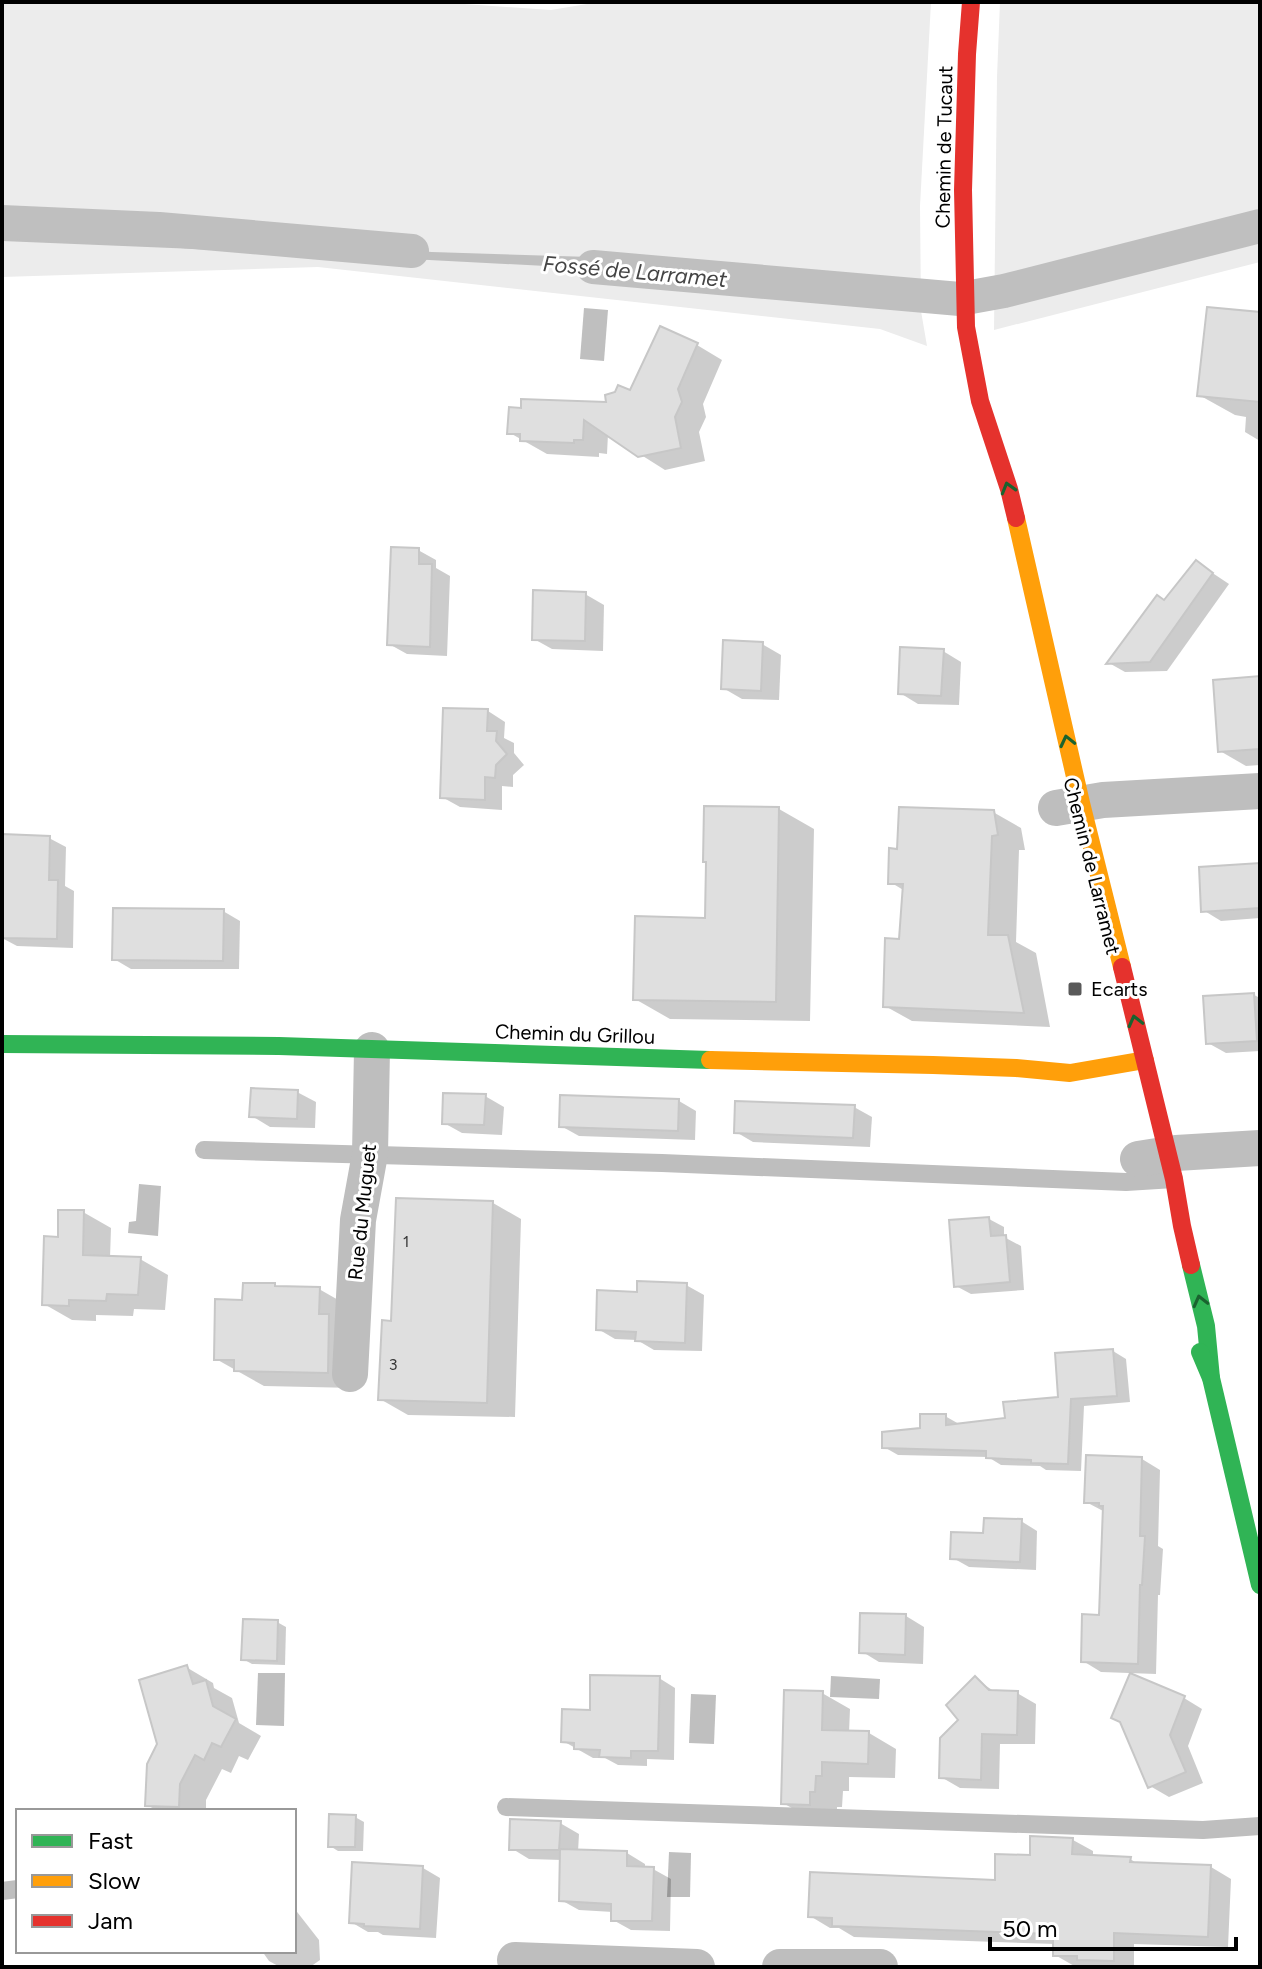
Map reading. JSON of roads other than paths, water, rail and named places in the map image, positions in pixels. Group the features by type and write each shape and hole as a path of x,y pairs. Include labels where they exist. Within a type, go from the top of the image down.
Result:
{"main road":[{"name":"Chemin de Tucaut","path":"966,294 963,190 971,2"},
{"name":"Chemin de Larramet","path":"966,294 966,327 980,401 985,470"},
{"name":"Chemin de Larramet","path":"980,401 1009,489 1062,807 1145,1060 1151,1169 1182,1226 1206,1326 1211,1378 1260,1585"},
{"name":"Chemin du Grillou","path":"2,1044 279,1046 605,1058 933,1065 1070,1073 1145,1060"},
{"name":"Chemin de Larramet","path":"1181,1304 1211,1378"}],"street":[{"path":"1062,807 1260,791"},
{"name":"Rue du Muguet","path":"350,1374 358,1220 370,1154 372,1050"},
{"path":"1151,1169 1260,1148"},
{"path":"515,1960 697,1967"},
{"path":"780,1967 880,1967"}],"lane":[{"path":"204,1150 662,1163 1151,1169"},
{"path":"506,1807 1203,1830 1260,1826"}],"waterway":[{"name":"Fossé de Larramet","path":"2,222 159,229 412,251"},
{"name":"Fossé de Larramet","path":"593,267 960,299 1004,291 1260,226"}],"place":[{"name":"Ecarts","path":"1075,989"}]}
